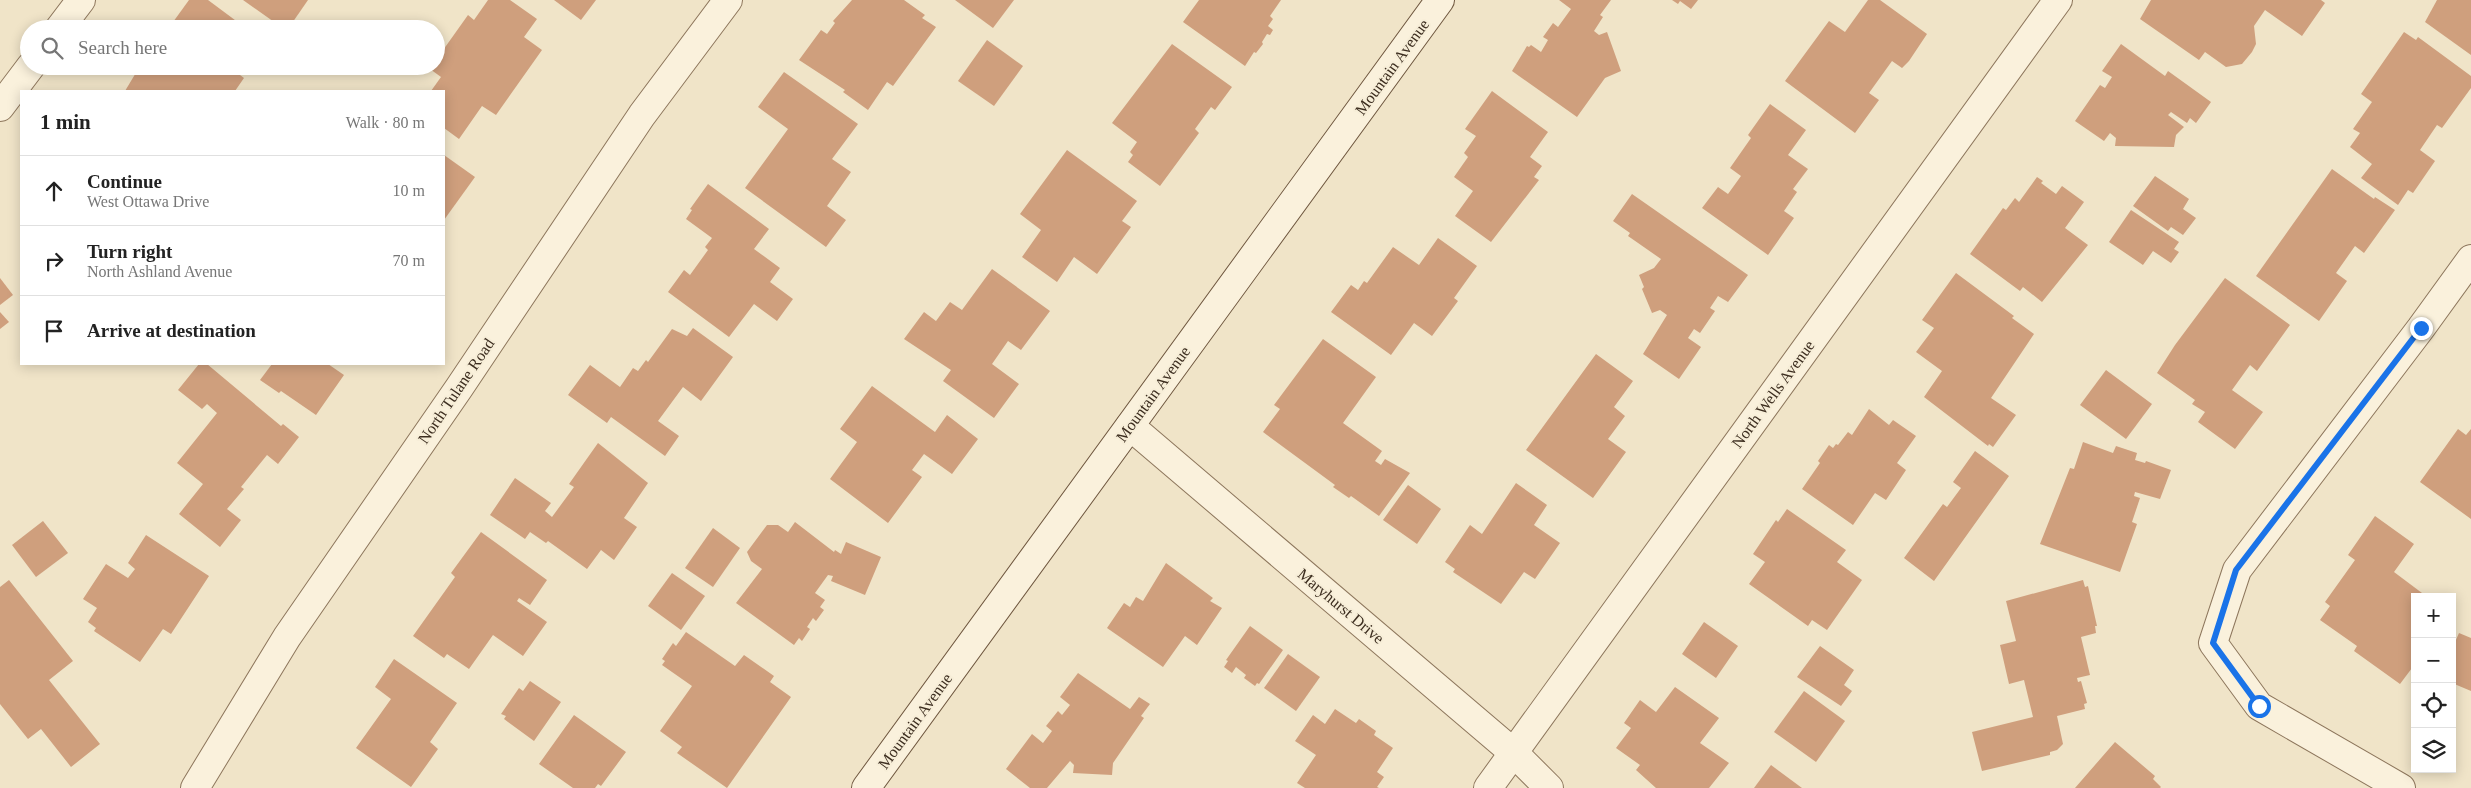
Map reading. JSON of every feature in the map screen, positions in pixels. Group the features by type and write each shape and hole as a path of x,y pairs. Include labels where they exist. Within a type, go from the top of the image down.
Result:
{"street":[{"path":"67,20 81,0"},
{"name":"North Tulane Road","path":"195,788 287,637 459,388 642,115 728,0"},
{"name":"Mountain Avenue","path":"866,788 1440,0"},
{"name":"North Wells Avenue","path":"1488,788 2058,0"},
{"path":"0,107 24,75"},
{"path":"2401,788 2259,706 2213,643 2236,570 2421,328 2471,259"},
{"name":"Maryhurst Drive","path":"1130,426 1514,754 1550,788"}],"building":[{"path":"189,0 208,0 235,20 175,20"},
{"path":"243,0 308,0 294,20 271,20"},
{"path":"488,0 510,0 537,19 524,37 542,50 496,115 482,106 459,139 445,129 445,90 432,90 441,77 438,75 445,75 445,47 468,15 474,20"},
{"path":"554,0 596,0 581,20"},
{"path":"852,0 904,0 925,15 922,18 936,27 893,86 887,82 868,110 843,92 845,90 799,60 821,30 827,34 835,23 833,21"},
{"path":"955,0 1014,0 993,28"},
{"path":"1199,0 1281,0 1270,16 1273,19 1268,26 1273,30 1270,35 1267,34 1262,42 1263,44 1256,53 1254,52 1245,66 1183,22"},
{"path":"1559,0 1611,0 1600,15 1603,17 1594,31 1599,35 1607,32 1621,71 1605,78 1577,117 1512,71 1527,46 1531,45 1541,52 1548,40 1543,37 1553,23 1558,27 1571,9"},
{"path":"1672,0 1698,0 1691,9 1680,1 1678,4"},
{"path":"1868,0 1880,0 1927,34 1902,68 1892,61 1869,93 1879,100 1855,133 1785,81 1829,21 1845,32"},
{"path":"2151,0 2321,0 2325,3 2302,36 2265,10 2254,26 2256,44 2252,52 2242,64 2226,67 2205,52 2199,60 2140,19"},
{"path":"2437,0 2471,0 2471,55 2425,22"},
{"path":"2404,32 2416,40 2418,37 2471,76 2471,88 2442,128 2437,125 2420,150 2435,161 2413,193 2408,190 2398,205 2361,178 2372,164 2350,147 2360,133 2353,129 2372,102 2361,94"},
{"path":"987,40 1023,66 994,106 958,81"},
{"path":"1172,44 1232,87 1215,110 1211,107 1195,129 1199,133 1160,186 1128,162 1133,155 1130,152 1137,142 1112,123"},
{"path":"2121,44 2165,76 2168,71 2211,102 2196,123 2190,118 2187,123 2171,112 2168,115 2184,127 2176,135 2174,147 2115,146 2116,138 2110,133 2104,141 2075,121 2100,85 2105,88 2112,77 2102,71"},
{"path":"784,72 858,124 832,159 851,172 827,206 846,220 826,247 745,188 788,129 758,107"},
{"path":"135,75 240,75 244,78 236,90 126,90"},
{"path":"1492,91 1548,132 1530,157 1542,166 1534,177 1539,180 1491,242 1455,216 1473,191 1454,177 1468,157 1464,153 1476,136 1465,129"},
{"path":"1770,104 1806,130 1788,155 1808,169 1793,189 1797,192 1784,211 1794,218 1768,255 1702,208 1718,187 1728,194 1741,176 1730,168 1751,138 1748,135"},
{"path":"1067,150 1137,201 1122,221 1131,227 1097,274 1074,257 1057,282 1022,257 1041,230 1020,214"},
{"path":"445,156 475,177 445,219"},
{"path":"2332,169 2374,199 2375,197 2395,210 2364,253 2355,246 2336,273 2347,281 2319,321 2256,276"},
{"path":"2155,176 2189,199 2183,209 2196,218 2183,235 2171,227 2168,231 2133,206"},
{"path":"2037,177 2043,181 2041,183 2056,194 2062,186 2084,202 2065,228 2088,245 2042,302 2023,287 2020,291 1970,254 2003,208 2006,210 2015,198 2019,202"},
{"path":"708,184 769,229 754,249 780,268 770,282 793,299 777,321 754,304 729,337 668,292 684,270 690,275 708,250 705,247 712,238 686,219 692,210 690,209"},
{"path":"1632,194 1748,275 1728,302 1718,296 1710,308 1715,311 1700,333 1694,329 1688,338 1701,347 1679,379 1643,354 1667,315 1660,310 1652,313 1642,289 1644,287 1639,275 1654,268 1661,259 1628,236 1630,233 1613,221"},
{"path":"2131,210 2179,242 2174,249 2179,252 2171,263 2153,251 2143,265 2109,242"},
{"path":"1438,238 1477,266 1454,298 1458,301 1432,336 1414,323 1391,355 1331,312 1351,285 1358,290 1364,281 1367,283 1393,247 1419,265"},
{"path":"992,269 1050,311 1021,350 1008,341 992,364 1019,384 994,418 943,381 951,370 904,339 924,312 936,321 950,302 962,310"},
{"path":"1956,273 2014,316 2012,318 2034,334 1991,398 2016,415 1993,447 1989,444 1988,446 1924,397 1942,371 1916,352 1934,328 1922,320"},
{"path":"0,278 13,295 0,305"},
{"path":"2225,278 2290,325 2257,371 2250,365 2232,390 2263,412 2235,449 2198,422 2205,412 2192,404 2195,400 2157,373 2175,345"},
{"path":"0,312 9,322 0,329"},
{"path":"693,328 733,357 701,401 683,387 658,421 679,436 665,456 611,417 607,423 568,395 590,365 620,387 633,368 638,371 646,360 648,362 672,329 687,336"},
{"path":"1323,339 1376,377 1343,423 1382,451 1375,461 1381,465 1385,459 1410,473 1379,516 1351,496 1349,498 1333,487 1335,485 1263,432 1280,409 1274,405"},
{"path":"1596,354 1633,381 1614,407 1625,416 1608,439 1626,452 1593,498 1526,450"},
{"path":"198,365 208,365 281,426 283,424 299,437 278,464 267,455 241,487 244,489 227,509 241,520 220,547 179,514 203,484 177,463 217,413 207,404 202,409 178,390"},
{"path":"271,365 329,365 344,375 316,415 281,391 279,393 260,380"},
{"path":"2106,370 2152,404 2126,439 2080,405"},
{"path":"872,386 935,432 947,415 978,439 952,474 924,454 912,470 922,477 888,523 830,479 857,442 840,429"},
{"path":"1869,409 1889,425 1893,420 1916,436 1897,463 1906,470 1886,500 1875,493 1853,525 1802,489 1820,463 1818,461 1829,445 1833,448 1836,444 1838,445 1848,432 1852,435"},
{"path":"2458,429 2466,435 2471,429 2471,519 2420,482"},
{"path":"2083,442 2113,453 2116,446 2137,453 2135,460 2145,463 2146,461 2171,470 2160,499 2135,492 2134,496 2140,498 2132,522 2137,524 2120,572 2040,544 2070,468 2074,469"},
{"path":"598,443 648,483 624,518 637,527 614,560 601,550 587,569 548,541 546,543 530,532 525,539 490,515 515,478 551,503 545,511 552,517 574,487 569,484"},
{"path":"1975,451 2009,476 1934,581 1904,558 1943,504 1947,507 1961,488 1953,482"},
{"path":"1516,483 1547,505 1534,525 1560,543 1535,579 1524,572 1501,604 1453,572 1455,569 1445,562 1470,525 1482,534"},
{"path":"1408,485 1441,509 1417,544 1383,520"},
{"path":"1787,509 1846,550 1837,562 1862,580 1827,630 1812,620 1808,626 1749,584 1765,562 1753,554 1776,520 1778,522"},
{"path":"2375,516 2414,544 2394,572 2422,593 2411,593 2411,669 2400,684 2354,651 2357,646 2320,620 2330,606 2325,602 2355,560 2348,555"},
{"path":"43,521 68,553 36,577 12,545"},
{"path":"795,522 834,552 835,550 841,554 846,542 881,557 865,595 831,581 833,576 828,575 815,593 825,600 820,607 824,610 816,621 813,618 807,627 810,629 802,641 799,638 794,645 736,603 762,569 751,561 747,552 767,525 778,525 788,532"},
{"path":"713,528 740,548 713,587 685,568"},
{"path":"481,532 547,580 530,605 519,598 517,601 547,622 523,656 493,635 469,669 447,654 444,658 413,636 455,577 451,573"},
{"path":"146,535 209,576 171,634 163,629 140,662 94,631 96,628 88,622 97,608 83,599 106,564 128,578 135,569 128,563"},
{"path":"1166,563 1213,598 1210,601 1222,608 1197,645 1185,636 1163,667 1107,628 1124,603 1130,607 1136,597 1143,601"},
{"path":"672,573 705,596 681,630 648,606"},
{"path":"9,580 73,661 49,680 100,744 71,767 41,729 28,739 0,704 0,587"},
{"path":"2083,580 2085,587 2088,586 2097,626 2095,626 2096,633 2081,637 2090,675 2077,678 2078,682 2081,681 2087,703 2084,704 2085,709 2057,716 2063,744 2057,750 2050,752 2050,755 1982,771 1972,732 2033,717 2024,680 2009,684 2000,645 2016,641 2006,601"},
{"path":"1704,622 1738,646 1716,678 1682,654"},
{"path":"1250,626 1283,650 1259,684 1257,683 1255,686 1244,678 1246,675 1236,667 1232,673 1224,667 1228,661 1226,660"},
{"path":"686,632 735,666 744,655 774,676 770,682 791,697 727,788 677,753 682,747 660,731 692,686 662,665 665,661 662,659 673,643 676,646"},
{"path":"2459,633 2471,638 2471,691 2456,685 2456,640"},
{"path":"1820,646 1854,670 1844,685 1852,691 1841,706 1797,677"},
{"path":"1288,654 1320,677 1296,711 1264,688"},
{"path":"394,659 457,703 430,742 438,749 411,787 356,748 391,699 375,687"},
{"path":"1078,673 1130,709 1139,697 1150,704 1141,716 1144,718 1113,763 1112,775 1073,773 1074,765 1070,761 1047,788 1030,788 1006,769 1032,734 1043,743 1052,731 1046,726 1058,711 1062,715 1070,705 1060,697"},
{"path":"530,681 561,702 534,741 504,719 506,716 501,714 519,688 523,691"},
{"path":"1675,687 1719,718 1700,743 1729,763 1709,788 1656,788 1636,770 1640,765 1616,748 1631,728 1624,723 1640,700 1656,712"},
{"path":"1804,691 1845,721 1816,762 1774,732"},
{"path":"1335,709 1356,723 1359,719 1376,731 1374,735 1393,748 1377,772 1384,777 1377,787 1379,788 1305,788 1297,783 1316,755 1295,741 1313,715 1325,724"},
{"path":"574,715 626,752 601,786 598,784 595,788 573,788 539,764"},
{"path":"2115,742 2155,776 2153,779 2160,788 2075,788"},
{"path":"1771,765 1802,788 1754,788"}],"route":[{"path":"2259,706 2213,643 2236,570 2421,328"}]}
